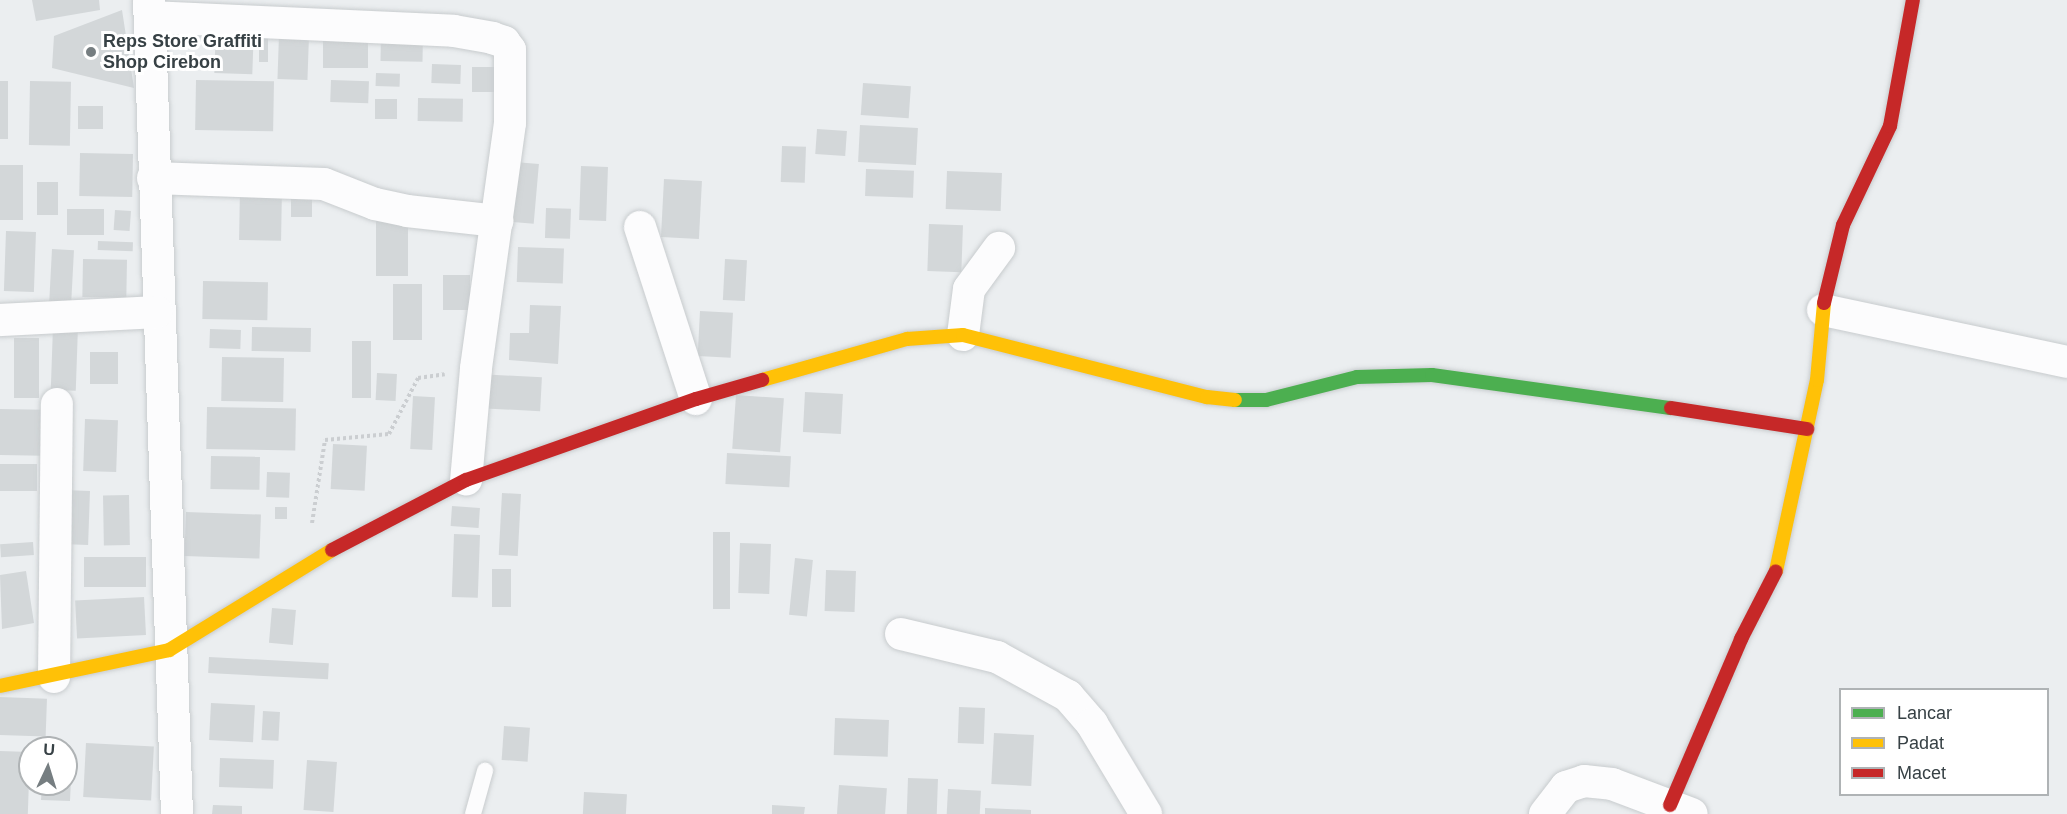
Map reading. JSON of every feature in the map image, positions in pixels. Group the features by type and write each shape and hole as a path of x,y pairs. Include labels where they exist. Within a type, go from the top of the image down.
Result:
{"street":[{"path":"1545,814 1566,787 1584,781 1612,784 1681,809 1741,639 1779,562 1817,380 1823,310 1843,225 1890,126 1913,0"},
{"path":"177,814 157,312 149,8 454,31 504,42 512,58 510,123 476,369 466,480"},
{"path":"153,178 316,183 407,211 497,220"},
{"path":"640,227 696,399"},
{"path":"963,334 969,289 999,248"},
{"path":"1823,310 2067,362"},
{"path":"0,320 157,312"},
{"path":"0,686 54,677 169,650 306,562 466,480 696,399 907,339 963,334 1207,397 1266,400 1357,377 1432,375 1475,378 1808,429"},
{"path":"54,677 57,404"},
{"path":"901,634 997,657 1068,696 1092,723 1146,814"}],"lane":[{"path":"473,814 485,771"}],"path":[{"path":"306,562 324,440 389,434 418,378 476,369"}],"building":[{"path":"32,0 99,0 100,10 36,21"},
{"name":"Reps Store Graffiti Shop Cirebon","path":"122,10 134,88 52,68 54,36"},
{"path":"216,25 254,26 252,74 214,73"},
{"path":"259,31 268,31 268,62 259,62"},
{"path":"381,33 423,34 423,62 381,61"},
{"path":"279,35 309,36 307,80 277,79"},
{"path":"323,39 368,39 368,68 323,68"},
{"path":"432,64 461,65 460,84 431,83"},
{"path":"472,67 500,67 500,92 472,92"},
{"path":"376,73 400,74 400,87 376,86"},
{"path":"196,80 274,81 273,131 195,130"},
{"path":"331,80 369,81 368,103 330,102"},
{"path":"0,81 8,81 8,139 0,139"},
{"path":"30,81 71,82 70,146 29,145"},
{"path":"863,83 911,86 909,118 861,115"},
{"path":"418,98 463,99 463,122 418,121"},
{"path":"375,99 397,99 397,119 375,119"},
{"path":"78,106 103,106 103,129 78,129"},
{"path":"860,125 918,128 916,165 858,162"},
{"path":"817,129 847,131 845,156 815,154"},
{"path":"782,146 806,147 805,183 781,182"},
{"path":"80,153 133,154 132,197 79,196"},
{"path":"515,162 539,164 534,224 510,222"},
{"path":"0,165 23,165 23,220 0,220"},
{"path":"581,166 608,167 606,221 579,220"},
{"path":"866,169 914,171 913,198 865,196"},
{"path":"947,171 1002,173 1001,211 946,209"},
{"path":"664,179 702,181 699,239 661,237"},
{"path":"37,182 58,182 58,215 37,215"},
{"path":"291,185 312,185 312,217 291,217"},
{"path":"240,187 282,188 281,241 239,240"},
{"path":"546,208 571,209 570,239 545,238"},
{"path":"67,209 104,209 104,235 67,235"},
{"path":"115,210 131,211 130,231 114,230"},
{"path":"376,221 408,221 408,276 376,276"},
{"path":"929,224 963,225 961,272 927,271"},
{"path":"6,231 36,232 34,292 4,291"},
{"path":"98,241 133,242 133,251 98,250"},
{"path":"518,247 564,249 563,284 517,282"},
{"path":"52,249 74,250 71,304 49,303"},
{"path":"83,259 127,260 126,298 82,297"},
{"path":"725,259 747,260 745,301 723,300"},
{"path":"443,275 470,275 470,310 443,310"},
{"path":"203,281 268,282 267,320 202,319"},
{"path":"393,284 422,284 422,340 393,340"},
{"path":"530,305 561,306 558,364 509,360 510,333 529,333"},
{"path":"700,311 733,313 731,358 698,356"},
{"path":"53,326 78,327 76,391 51,390"},
{"path":"252,327 311,328 311,352 252,351"},
{"path":"210,329 241,330 240,349 209,348"},
{"path":"14,338 39,338 39,398 14,398"},
{"path":"352,341 371,341 371,398 352,398"},
{"path":"90,352 118,352 118,384 90,384"},
{"path":"222,357 284,358 283,402 221,401"},
{"path":"377,373 397,374 396,401 376,400"},
{"path":"478,374 542,377 540,411 476,408"},
{"path":"805,392 843,394 841,434 803,432"},
{"path":"736,395 784,398 780,452 732,449"},
{"path":"413,396 435,397 432,450 410,449"},
{"path":"207,407 296,409 295,451 206,449"},
{"path":"0,409 44,410 43,456 0,455"},
{"path":"85,419 118,420 116,472 83,471"},
{"path":"333,444 367,446 365,491 331,489"},
{"path":"727,453 791,456 789,487 725,484"},
{"path":"211,456 260,457 259,490 210,489"},
{"path":"0,464 37,464 37,491 0,491"},
{"path":"267,472 290,473 289,498 266,497"},
{"path":"63,490 90,491 88,545 61,544"},
{"path":"502,493 521,494 518,556 499,555"},
{"path":"103,495 129,495 130,545 104,545"},
{"path":"452,506 480,508 479,528 451,526"},
{"path":"275,507 287,507 287,519 275,519"},
{"path":"186,512 261,515 259,559 184,556"},
{"path":"713,532 730,532 730,609 713,609"},
{"path":"454,534 480,535 478,598 452,597"},
{"path":"33,542 34,555 1,557 0,544"},
{"path":"740,543 771,544 769,594 738,593"},
{"path":"84,557 146,557 146,587 84,587"},
{"path":"795,558 813,560 807,617 789,615"},
{"path":"492,569 511,569 511,607 492,607"},
{"path":"826,570 856,571 855,612 825,611"},
{"path":"26,571 34,623 2,629 0,575"},
{"path":"144,597 146,635 77,639 75,601"},
{"path":"272,608 296,610 293,645 269,643"},
{"path":"209,657 329,663 328,679 208,673"},
{"path":"0,697 47,699 46,736 0,735"},
{"path":"211,703 255,705 253,742 209,740"},
{"path":"959,707 985,708 984,744 958,743"},
{"path":"263,711 280,712 278,741 261,740"},
{"path":"835,718 889,720 888,757 834,755"},
{"path":"504,726 530,728 528,762 502,760"},
{"path":"994,733 1034,735 1031,786 991,784"},
{"path":"86,743 154,747 151,800 83,797"},
{"path":"0,751 18,752 18,796 28,796 28,814 0,814"},
{"path":"220,758 274,760 273,789 219,787"},
{"path":"307,760 337,762 333,812 304,810"},
{"path":"908,778 938,779 937,814 907,814"},
{"path":"839,785 887,788 885,814 837,814"},
{"path":"948,789 981,791 980,814 947,814"},
{"path":"584,792 627,794 626,814 583,814"},
{"path":"41,796 70,796 70,801 41,800"},
{"path":"213,805 242,806 242,814 212,814"},
{"path":"772,805 805,807 804,814 772,814"},
{"path":"985,808 1031,810 1031,814 985,814"}],"traffic: fast":[{"path":"1235,400 1266,400 1357,377 1432,375 1671,408"}],"traffic: slow":[{"path":"1776,571 1817,380 1824,303"},
{"path":"762,380 907,339 963,335 1207,397 1235,400"},
{"path":"0,686 169,650 332,550"}],"traffic: jam":[{"path":"1824,303 1843,225 1890,126 1913,0"},
{"path":"332,550 466,480 696,399 762,380"},
{"path":"1671,408 1807,429"},
{"path":"1670,805 1741,639 1776,571"}],"place":[{"name":"Reps Store Graffiti Shop Cirebon","path":"91,52"}]}
